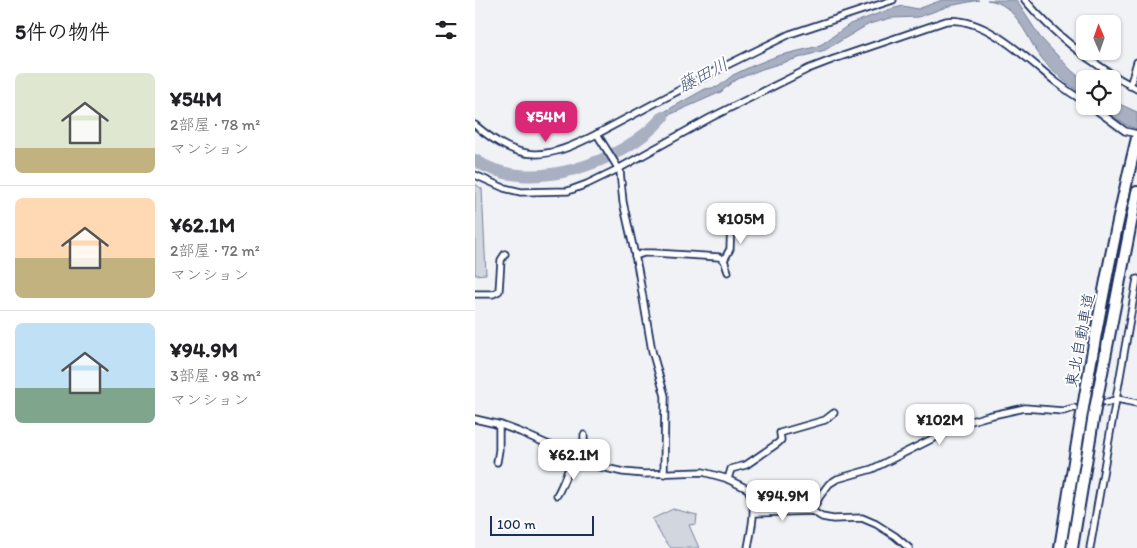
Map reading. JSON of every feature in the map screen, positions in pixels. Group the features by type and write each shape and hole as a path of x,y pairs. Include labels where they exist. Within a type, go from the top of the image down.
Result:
{"highway":[{"name":"東北自動車道","path":"1060,548 1103,298 1137,138"},
{"name":"東北自動車道","path":"1072,548 1094,414 1137,192"}],"street":[{"path":"475,125 501,143 524,154 543,154 561,151 599,137 721,68 790,34 893,0"},
{"path":"1025,0 1063,38 1102,68 1137,90"},
{"path":"475,175 504,188 521,192 568,191 587,184 710,118 808,69 946,21 961,20 983,28 1076,96"},
{"path":"1130,86 1137,62"},
{"path":"1103,115 1137,138"},
{"path":"599,137 620,171 623,202 652,351 665,396 664,474"},
{"path":"724,260 730,250 731,222"},
{"path":"635,256 644,253 654,253 719,257 724,260 728,272"},
{"path":"475,294 493,294 499,291 500,264 505,254"},
{"path":"1090,548 1137,279"},
{"path":"1106,403 1117,399 1137,403"},
{"path":"812,511 829,484 837,479 872,470 964,423 1025,408 1063,411 1074,408"},
{"path":"728,479 731,469 746,465 778,444 781,440 780,433 825,420 834,413"},
{"path":"475,419 520,432 597,466 623,472 664,474 696,472 728,479 748,490 750,494 754,512 748,548"},
{"path":"497,462 499,425"},
{"path":"584,435 584,461"},
{"path":"557,495 563,486 563,481 574,456"},
{"path":"754,512 812,511 823,518 862,518 869,520 895,536 909,548"}],"shaded area":[{"path":"475,184 482,189 486,274 475,275"},
{"path":"673,509 697,515 696,524 689,525 699,548 671,548 661,535 652,519"}],"water":[{"path":"942,0 979,0 949,6 919,17 891,18 869,24 825,50 762,69 740,78 732,82 721,92 669,115 659,128 652,130 656,120 664,112 705,89 718,87 733,75 752,66 777,56 815,47 850,24 891,9 903,6 918,9"},
{"path":"987,0 1016,0 1040,37 1076,74 1076,90 1044,61 1014,15 998,3"},
{"path":"1121,105 1137,112 1137,129 1128,126 1111,115 1121,115"}],"waterway":[{"name":"藤田川","path":"475,160 497,171 521,175 547,175 574,169 600,160 625,148 646,133 663,117"}]}
